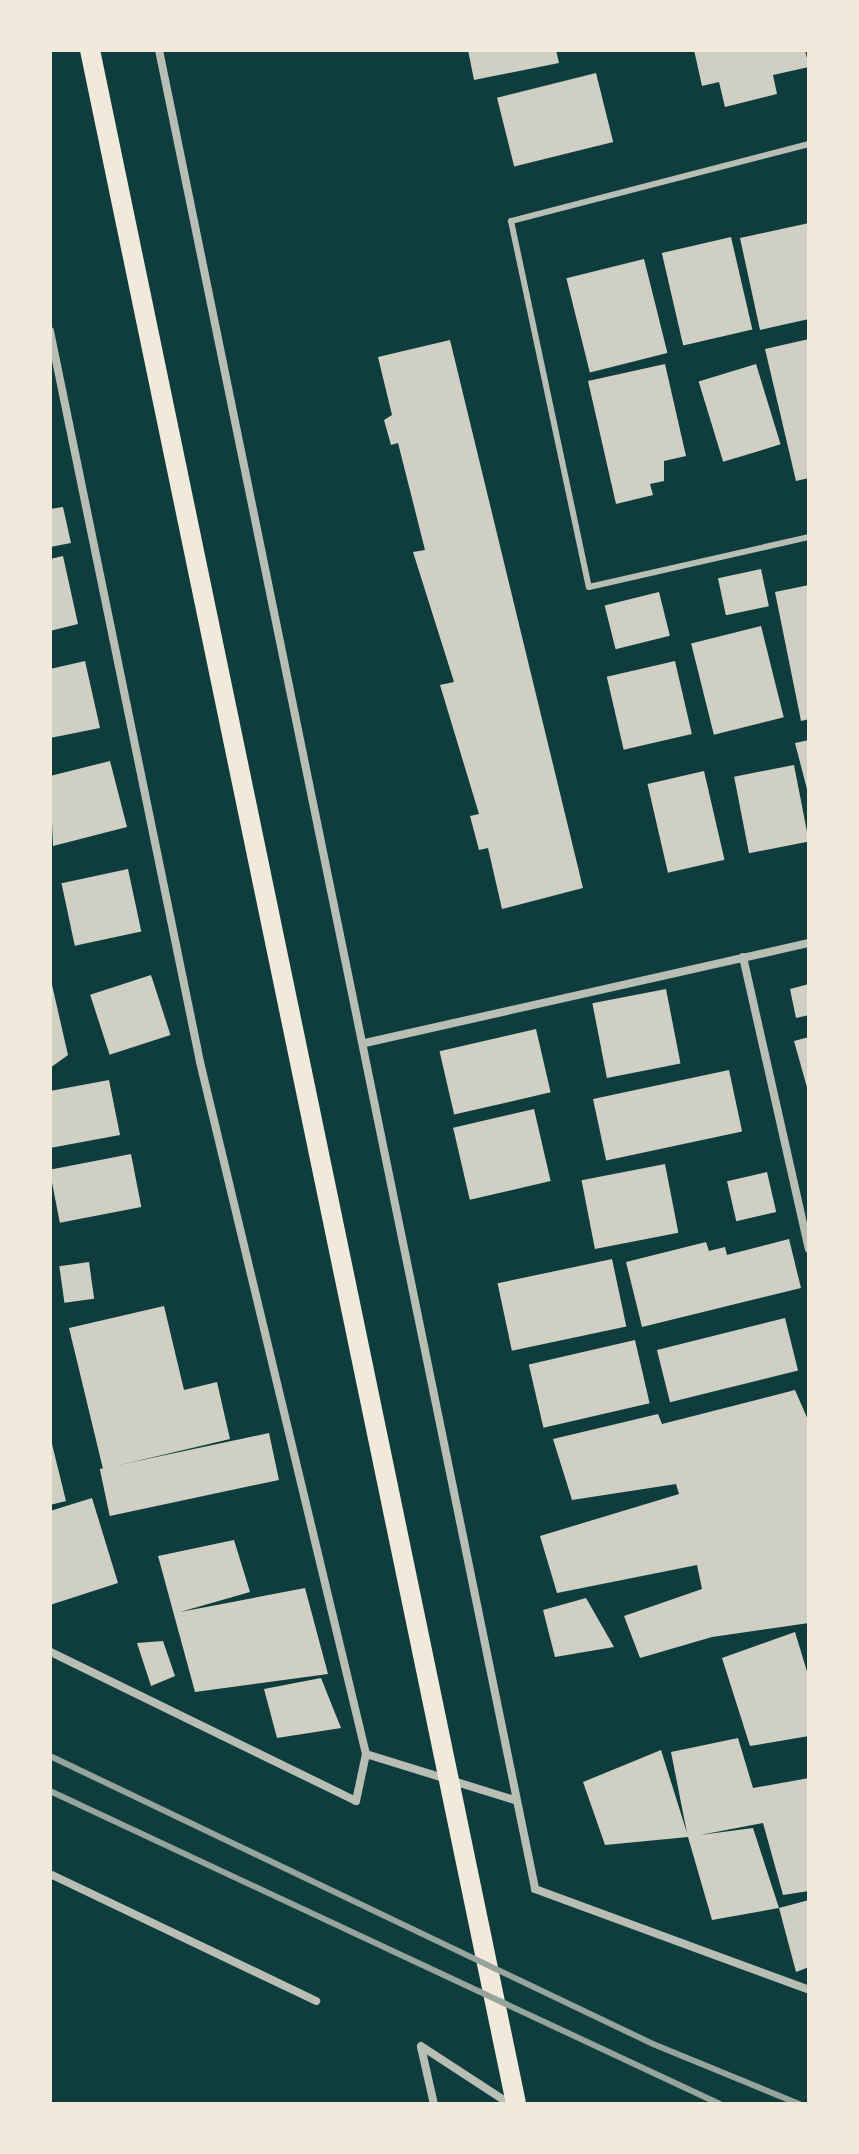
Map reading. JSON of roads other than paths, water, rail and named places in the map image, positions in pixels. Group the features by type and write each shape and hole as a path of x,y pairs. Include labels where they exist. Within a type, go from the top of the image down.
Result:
{"main road":[{"path":"90,50 516,2104"}],"street":[{"path":"159,50 365,1043 535,1889 809,1990"},
{"path":"50,331 200,1062 366,1754 356,1801 50,1652"},
{"path":"365,1043 809,943"},
{"path":"743,957 809,1249"},
{"path":"366,1754 515,1800"},
{"path":"50,1874 316,2001"},
{"path":"434,2104 421,2046 510,2104"}],"lane":[{"path":"809,144 511,221 589,587 809,537"}],"railway":[{"path":"50,1756 653,2044 799,2104"},
{"path":"50,1791 720,2104"}]}
